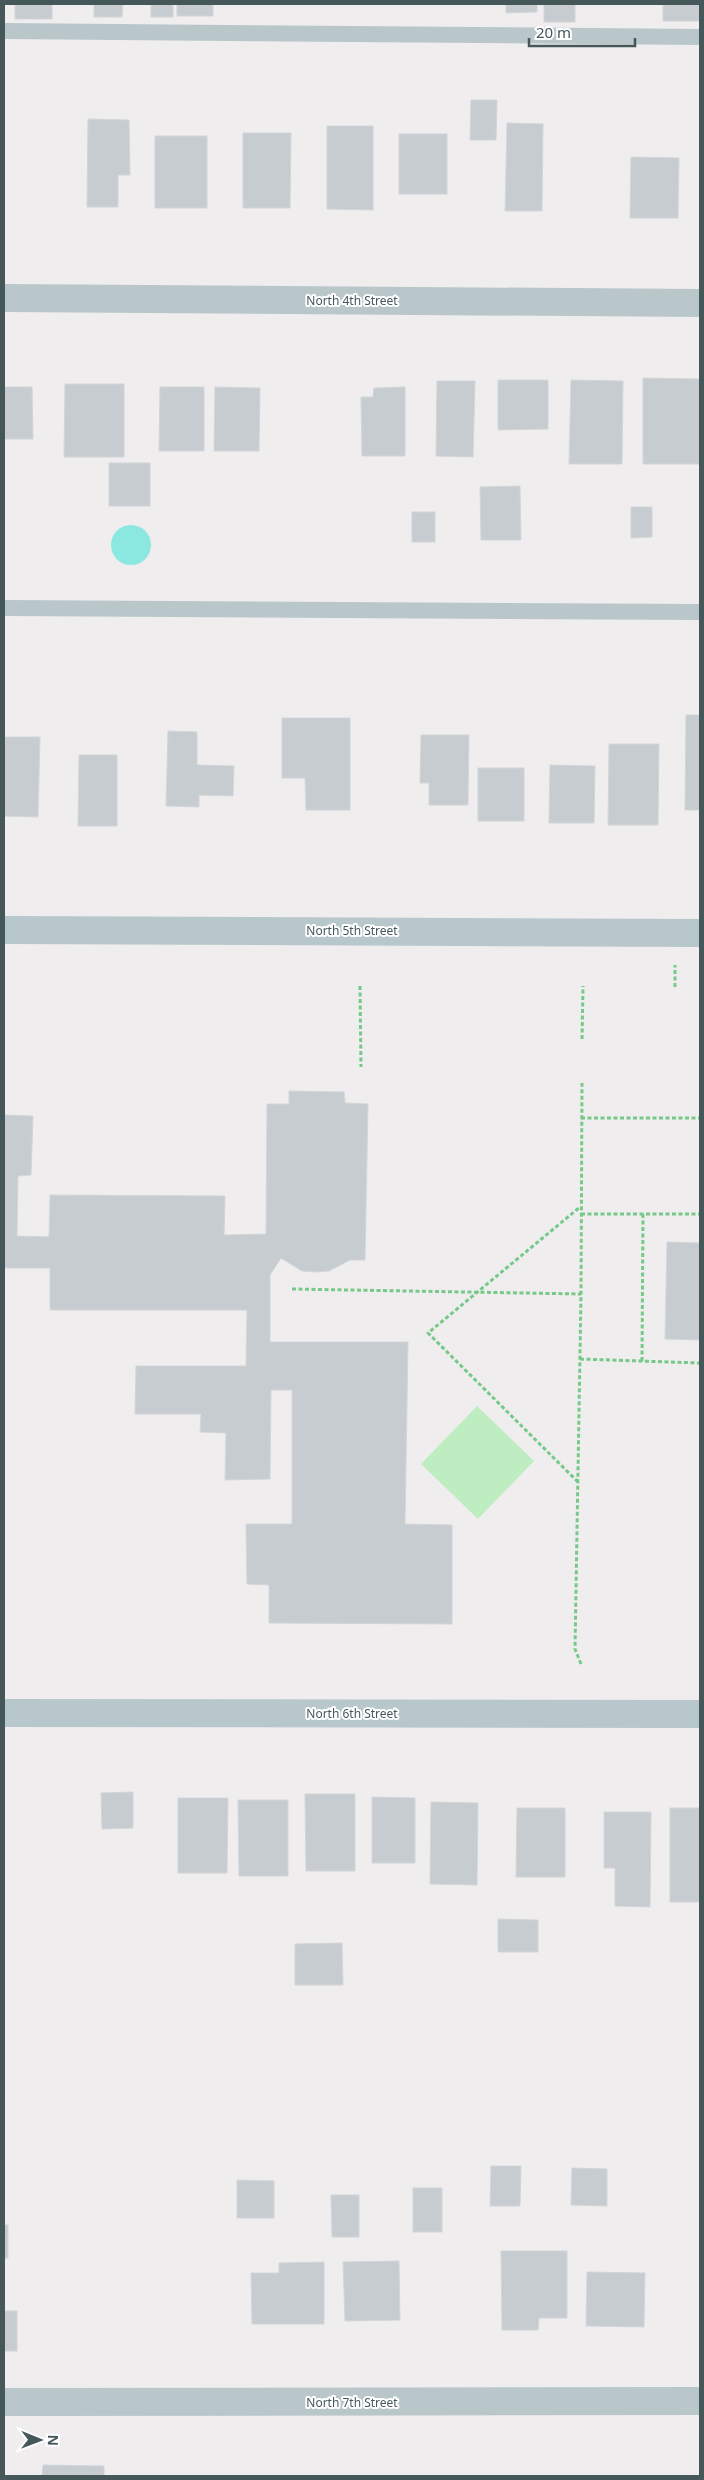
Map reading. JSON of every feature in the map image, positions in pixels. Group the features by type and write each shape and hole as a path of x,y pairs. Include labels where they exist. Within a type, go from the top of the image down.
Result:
{"main road":[{"name":"North 5th Street","path":"4,930 700,933"},
{"name":"North 6th Street","path":"4,1713 700,1714"}],"street":[{"name":"North 4th Street","path":"4,298 700,303"},
{"name":"North 7th Street","path":"4,2402 700,2401"}],"lane":[{"path":"4,31 700,37"},
{"path":"4,608 700,612"}],"path":[{"path":"675,986 676,960"},
{"path":"360,986 361,1066"},
{"path":"582,1039 583,986"},
{"path":"581,1664 575,1650 581,1294 582,1083"},
{"path":"581,1118 700,1118"},
{"path":"578,1482 428,1333 580,1206"},
{"path":"581,1214 700,1214"},
{"path":"642,1361 643,1214"},
{"path":"292,1289 581,1294"},
{"path":"580,1360 700,1363"}],"green space":[{"path":"477,1406 534,1461 478,1519 421,1464"}],"water":[{"path":"131,525 145,531 151,545 145,559 131,565 117,559 111,545 117,531"}],"building":[{"path":"15,4 52,4 52,19 15,19"},
{"path":"94,4 123,4 122,17 94,17"},
{"path":"151,4 173,4 173,17 151,17"},
{"path":"177,4 213,4 213,16 177,16"},
{"path":"506,4 537,4 537,12 506,13"},
{"path":"544,4 575,4 575,22 544,22"},
{"path":"663,4 700,4 700,21 663,21"},
{"path":"471,100 497,100 496,140 470,140"},
{"path":"88,119 129,120 130,175 118,175 118,207 87,207"},
{"path":"507,123 543,124 542,211 505,211"},
{"path":"327,126 373,126 373,210 327,209"},
{"path":"243,133 291,133 290,208 243,208"},
{"path":"399,134 447,134 447,194 399,194"},
{"path":"155,136 207,136 207,208 155,208"},
{"path":"631,157 679,158 678,218 630,218"},
{"path":"643,378 700,379 700,464 643,464"},
{"path":"498,380 548,380 548,429 498,430"},
{"path":"571,380 623,381 622,464 569,464"},
{"path":"437,381 475,381 473,457 436,456"},
{"path":"65,384 124,384 124,457 64,457"},
{"path":"4,387 32,387 33,439 4,439"},
{"path":"160,387 204,387 204,451 159,451"},
{"path":"215,387 260,388 259,451 214,451"},
{"path":"405,387 405,456 362,456 361,397 373,397 374,388"},
{"path":"109,463 150,463 150,506 109,506"},
{"path":"520,486 521,540 481,540 480,487"},
{"path":"631,507 652,507 652,537 631,538"},
{"path":"412,512 435,512 435,542 412,542"},
{"path":"686,715 700,715 700,810 685,810"},
{"path":"282,718 350,718 350,810 306,810 305,778 282,778"},
{"path":"168,731 197,732 197,765 234,766 233,796 199,795 199,807 166,806"},
{"path":"421,735 469,735 468,805 429,805 429,783 420,783"},
{"path":"4,737 40,737 38,817 4,816"},
{"path":"609,744 659,744 658,825 608,825"},
{"path":"79,755 117,755 117,826 78,826"},
{"path":"550,765 595,766 594,823 549,823"},
{"path":"478,768 524,768 524,821 478,821"},
{"path":"289,1091 344,1092 345,1103 368,1104 365,1260 350,1260 329,1271 316,1272 302,1271 281,1258 270,1275 270,1342 408,1342 405,1524 452,1525 452,1624 269,1623 269,1585 247,1584 246,1524 292,1524 292,1390 271,1390 270,1479 225,1480 226,1433 200,1432 201,1414 135,1414 136,1366 246,1366 247,1310 50,1310 50,1268 4,1268 4,1115 33,1116 31,1175 18,1176 17,1236 49,1237 50,1195 225,1196 224,1235 266,1234 267,1104 289,1104"},
{"path":"667,1242 700,1243 700,1340 665,1339"},
{"path":"133,1792 133,1828 102,1829 101,1793"},
{"path":"305,1794 355,1794 355,1871 306,1871"},
{"path":"372,1797 415,1798 415,1863 372,1863"},
{"path":"178,1798 228,1798 227,1873 178,1873"},
{"path":"238,1800 288,1800 288,1876 239,1876"},
{"path":"431,1802 478,1803 477,1885 430,1884"},
{"path":"517,1808 565,1808 565,1877 516,1877"},
{"path":"670,1808 700,1808 700,1902 670,1902"},
{"path":"604,1812 651,1812 650,1907 615,1906 615,1868 604,1868"},
{"path":"498,1919 538,1920 538,1952 498,1952"},
{"path":"342,1943 343,1985 295,1985 295,1944"},
{"path":"491,2166 521,2166 520,2206 490,2206"},
{"path":"572,2168 607,2169 607,2206 571,2205"},
{"path":"237,2180 274,2181 274,2218 237,2218"},
{"path":"413,2188 442,2188 442,2232 413,2232"},
{"path":"331,2195 359,2195 359,2237 332,2237"},
{"path":"4,2225 8,2225 8,2258 4,2258"},
{"path":"501,2251 567,2251 567,2318 539,2318 538,2330 502,2330"},
{"path":"399,2261 400,2320 345,2321 343,2262"},
{"path":"324,2262 324,2324 252,2324 251,2273 279,2273 279,2263"},
{"path":"587,2272 645,2273 644,2327 586,2326"},
{"path":"4,2311 17,2311 17,2351 4,2351"},
{"path":"43,2465 104,2466 104,2476 42,2476"}]}
